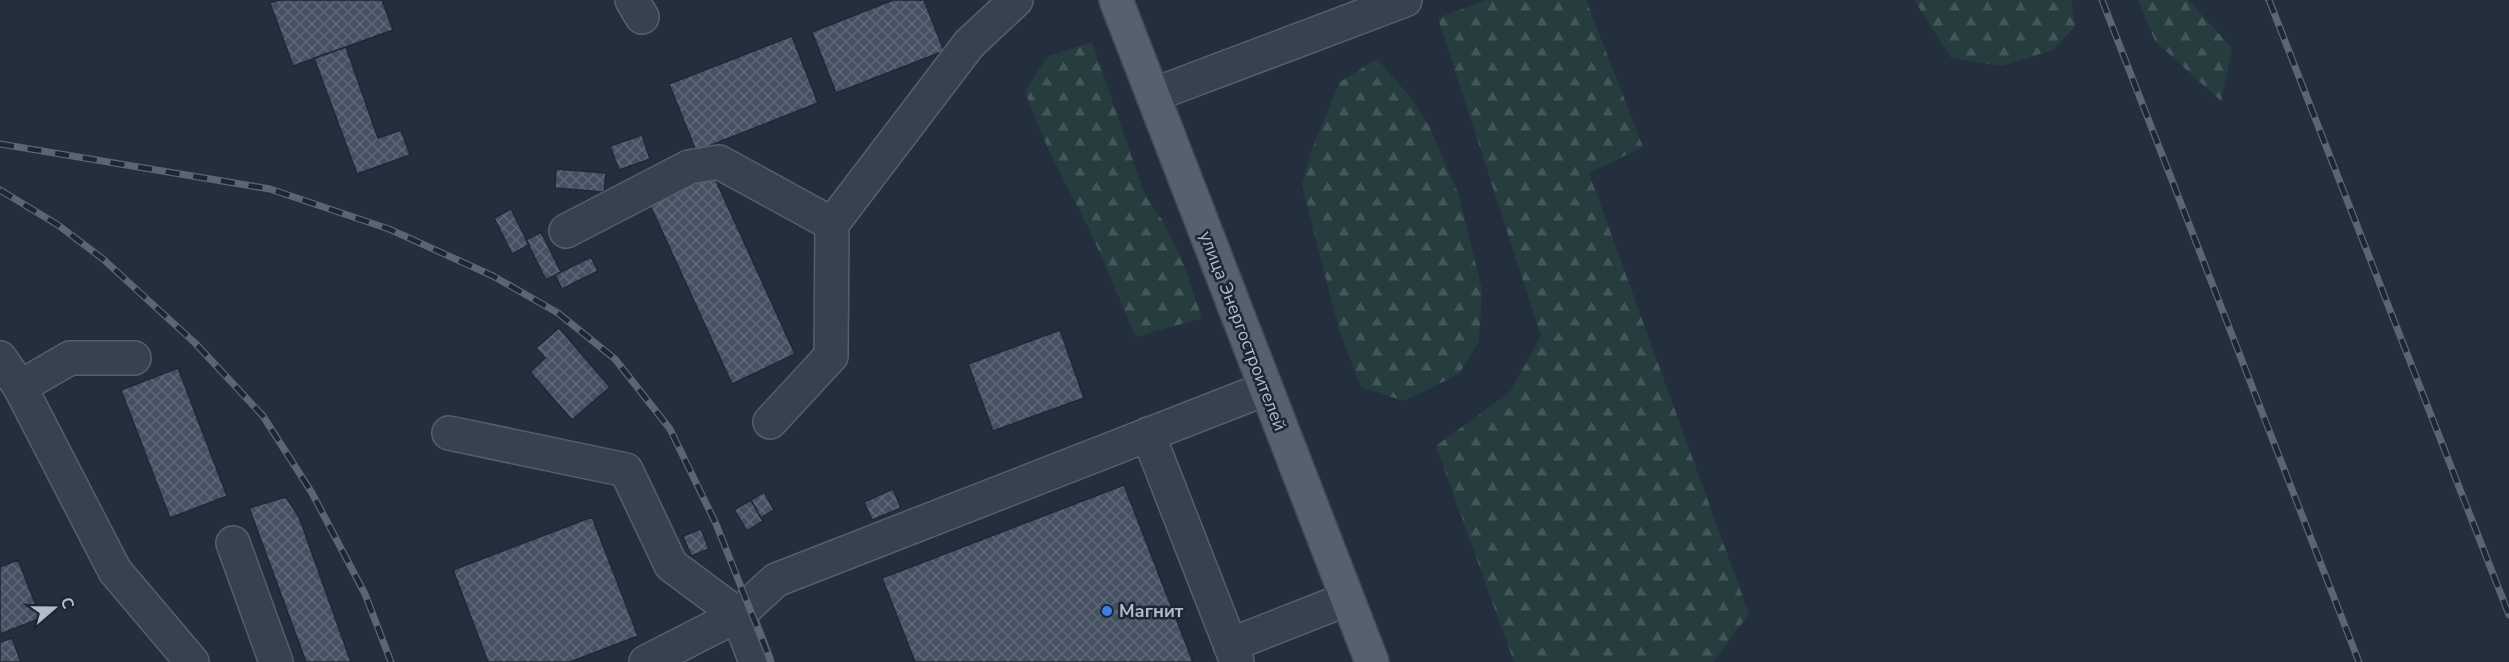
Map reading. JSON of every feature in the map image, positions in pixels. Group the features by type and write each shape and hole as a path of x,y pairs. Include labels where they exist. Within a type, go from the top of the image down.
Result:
{"main road":[{"name":"улица Энергостроителей","path":"1116,0 1372,662"}],"lane":[{"path":"770,422 831,356 832,224 969,44 1016,0"},
{"path":"1153,95 1405,0"},
{"path":"566,231 689,167 719,162 832,224"},
{"path":"0,358 20,387 115,571 192,662"},
{"path":"20,387 70,358 134,358"},
{"path":"646,662 738,615 776,580 1265,389"},
{"path":"449,433 626,470 671,565 738,615 756,662"},
{"path":"1148,434 1233,654 1347,599"},
{"path":"233,543 276,662"}],"green space":[{"path":"1486,0 1586,0 1643,147 1589,173 1749,614 1713,662 1514,662 1436,446 1510,392 1541,336 1438,18"},
{"path":"1914,0 2071,0 2075,27 2053,50 2002,66 1951,58"},
{"path":"2138,0 2188,0 2232,48 2221,101 2155,41"},
{"path":"1092,42 1144,193 1164,223 1181,257 1202,318 1136,337 1092,235 1049,151 1025,92 1047,57"},
{"path":"1377,59 1412,99 1430,128 1459,195 1482,290 1479,341 1459,374 1404,401 1361,387 1339,330 1302,185 1311,151 1340,82"}],"building":[{"path":"279,0 382,0 393,30 293,66 270,3"},
{"path":"893,0 924,0 944,51 836,93 812,32"},
{"path":"792,36 818,103 696,151 669,84"},
{"path":"346,47 378,138 401,130 410,155 357,174 314,58"},
{"path":"642,135 650,159 619,170 610,146"},
{"path":"556,169 606,173 604,192 555,188"},
{"path":"713,174 795,354 732,384 649,203"},
{"path":"511,209 529,245 512,254 494,218"},
{"path":"541,232 561,272 546,280 526,240"},
{"path":"591,257 598,271 562,289 555,275"},
{"path":"559,328 610,387 572,420 530,372 545,358 536,348"},
{"path":"1060,330 1084,398 993,431 968,364"},
{"path":"178,368 227,496 170,518 121,390"},
{"path":"1124,485 1193,662 915,662 882,578"},
{"path":"893,489 901,508 872,520 864,502"},
{"path":"764,492 774,510 761,518 751,500"},
{"path":"286,497 299,517 351,662 306,662 249,508"},
{"path":"751,500 763,521 747,531 734,510"},
{"path":"592,517 638,636 570,662 488,662 453,570"},
{"path":"701,529 709,549 691,556 683,536"},
{"path":"18,560 41,618 0,634 0,567"},
{"path":"12,638 21,662 0,662 0,642"}],"railway":[{"path":"2102,0 2359,662"},
{"path":"2269,0 2509,615"},
{"path":"0,144 270,189 389,229 493,276 558,313 615,359 670,429 716,524 771,662"},
{"path":"0,190 58,225 103,259 195,343 263,416 312,493 365,594 391,662"}],"place":[{"name":"Магнит","path":"1107,611"}]}
